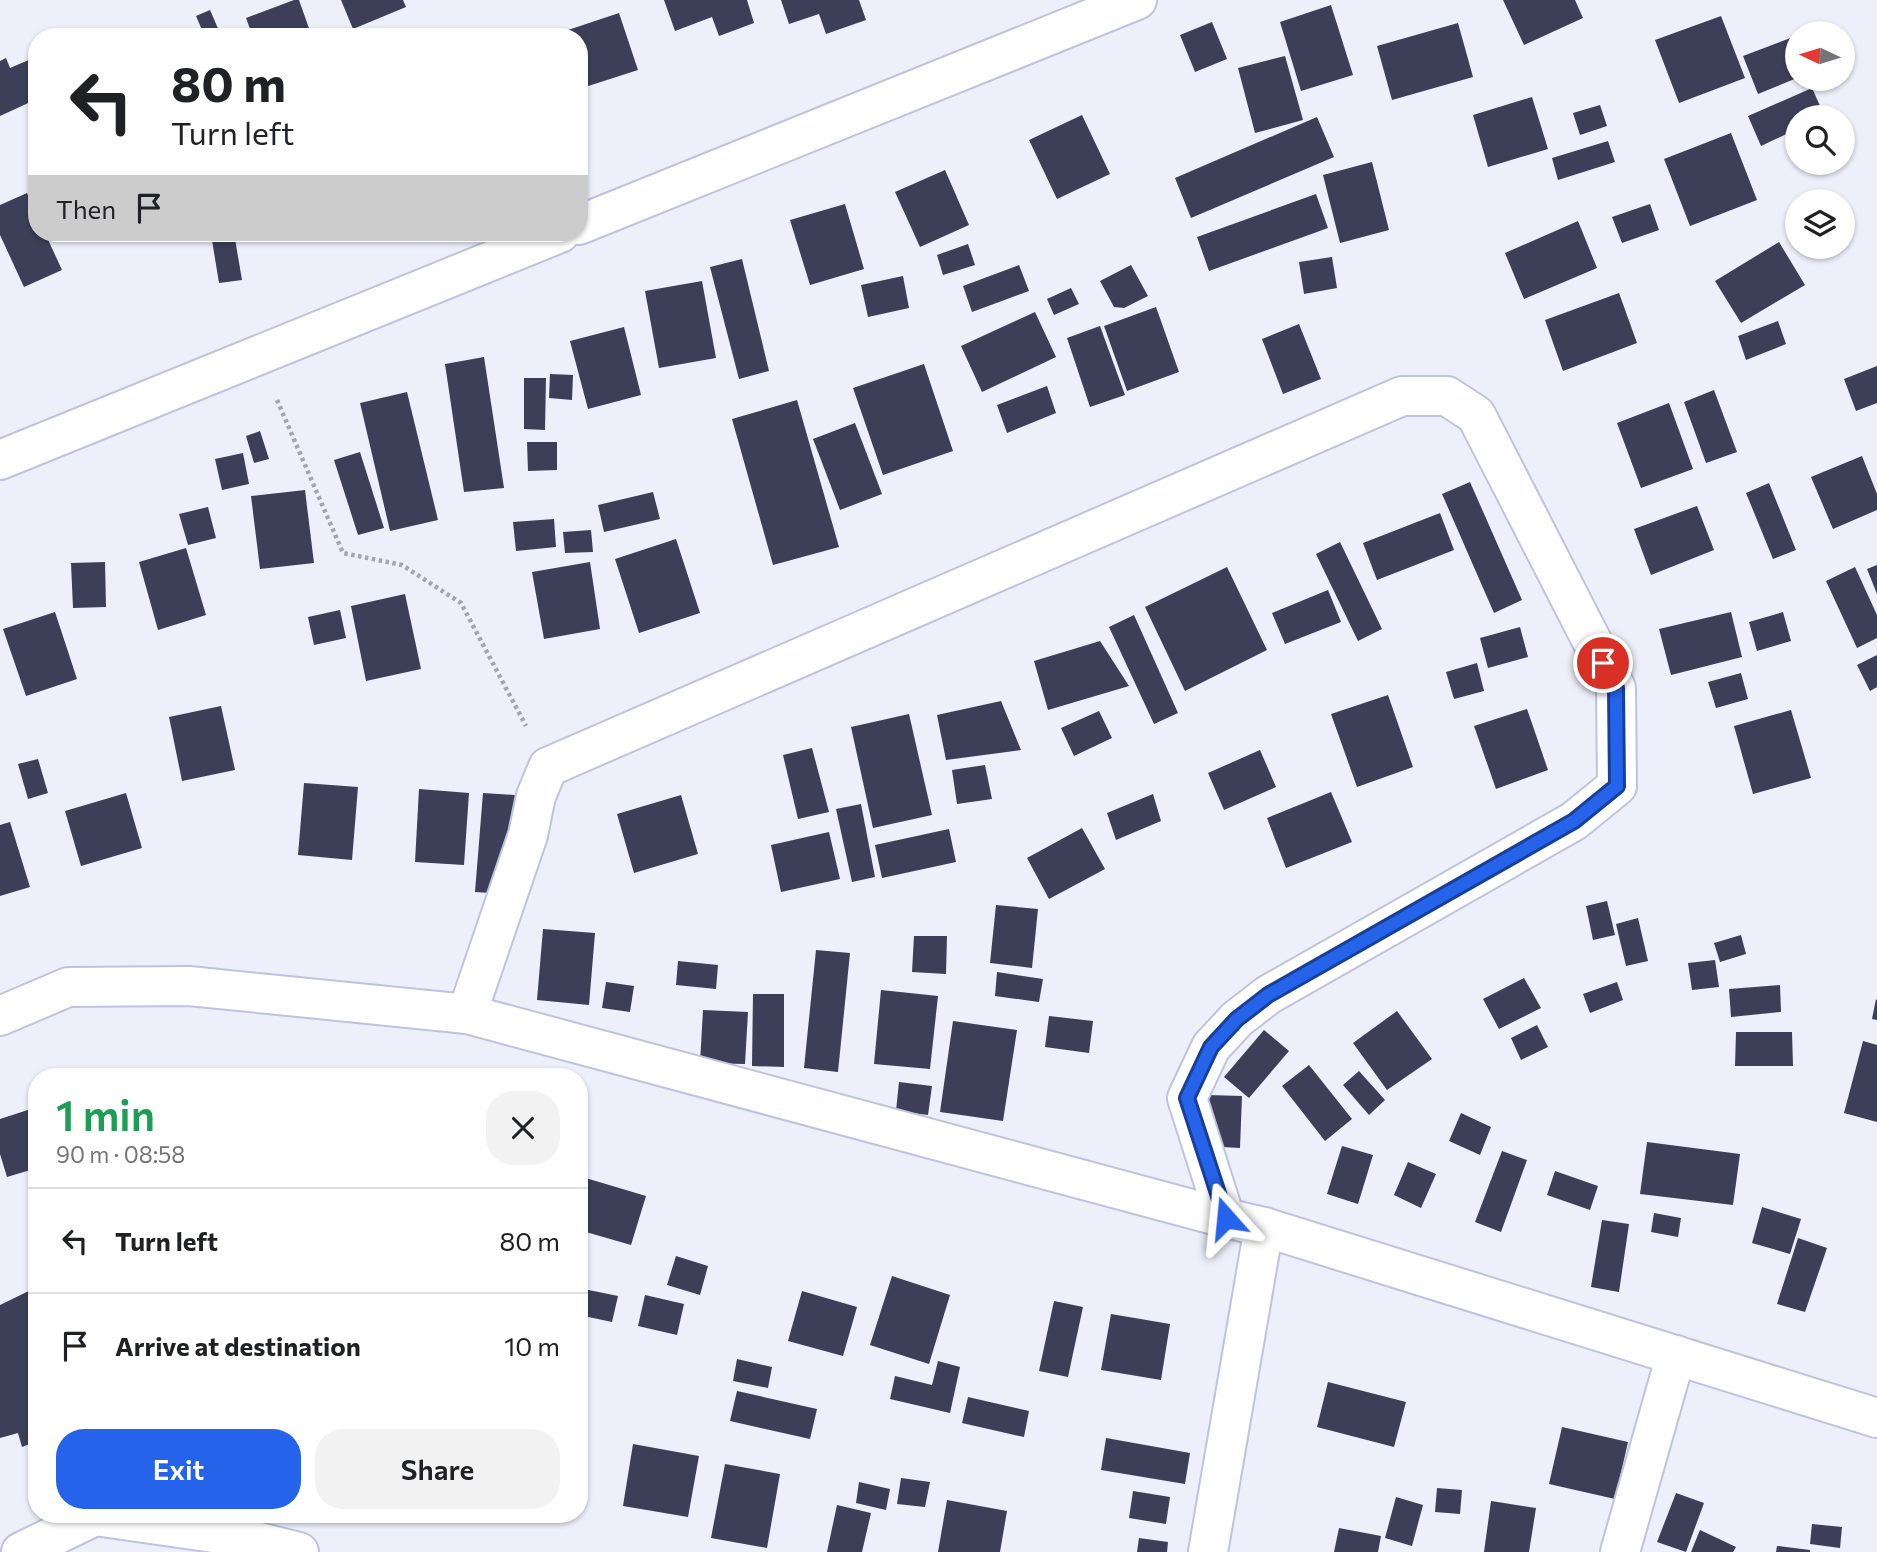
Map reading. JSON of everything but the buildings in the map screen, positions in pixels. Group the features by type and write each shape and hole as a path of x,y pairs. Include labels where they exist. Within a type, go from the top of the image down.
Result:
{"street":[{"path":"588,221 1137,0"},
{"path":"0,460 538,242"},
{"path":"467,1014 528,835 536,796 548,767 1402,396 1447,396 1476,415 1616,688 1617,786 1574,821 1268,995 1237,1019 1211,1047 1187,1098 1226,1218"},
{"path":"0,1016 68,987 189,986 467,1014 1264,1227 1877,1418"},
{"path":"1208,1552 1264,1227"},
{"path":"1620,1552 1676,1355"},
{"path":"21,1552 81,1523"},
{"path":"147,1523 235,1535 299,1552"}],"path":[{"path":"258,355 342,553 402,565 461,603 548,767"}],"route":[{"path":"1226,1218 1187,1098 1211,1047 1237,1019 1268,995 1574,821 1617,786 1616,688 1603,663"}]}
